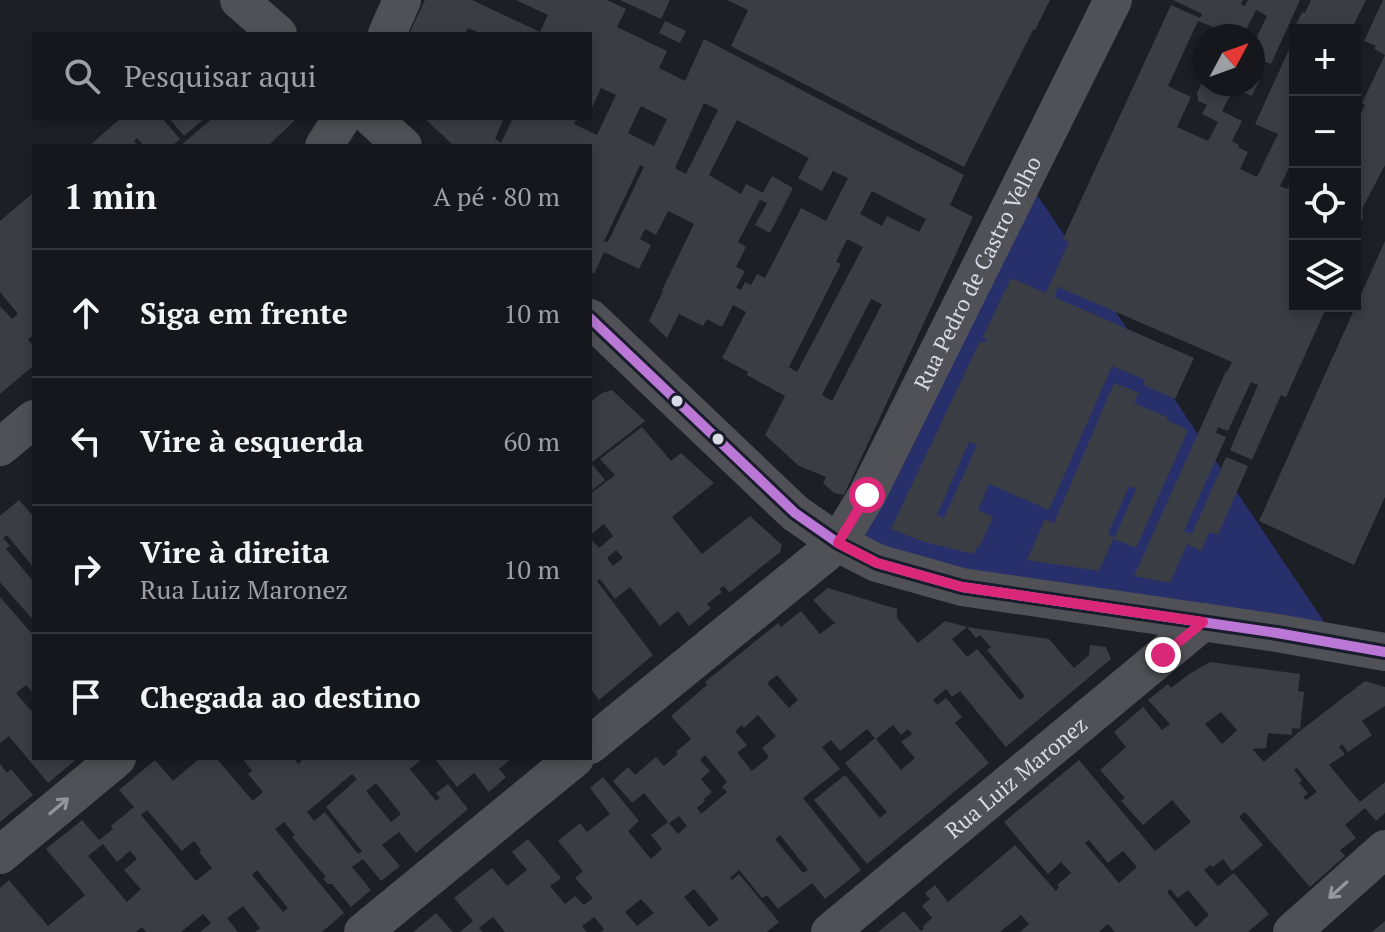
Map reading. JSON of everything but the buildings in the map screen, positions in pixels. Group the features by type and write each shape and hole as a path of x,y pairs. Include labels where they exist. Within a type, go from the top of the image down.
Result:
{"street":[{"path":"239,0 276,32"},
{"path":"388,32 402,0"},
{"name":"Rua Pedro de Castro Velho","path":"838,543 874,482 1113,0"},
{"path":"325,144 341,120"},
{"path":"374,120 401,144"},
{"path":"599,342 795,513 838,543 877,563 962,587 1385,652"},
{"path":"0,447 32,421"},
{"path":"592,743 838,543"},
{"name":"Rua Luiz Maronez","path":"830,932 1203,622"},
{"path":"0,855 115,760"},
{"path":"363,932 573,760"},
{"path":"1292,932 1385,849"}],"shaded area":[{"path":"1025,177 1339,644 838,543"}],"transit line":[{"path":"592,320 795,513 838,543 877,563 962,587 1385,652"}],"route":[{"path":"867,495 838,543 877,563 962,587 1203,622 1163,655"}]}
